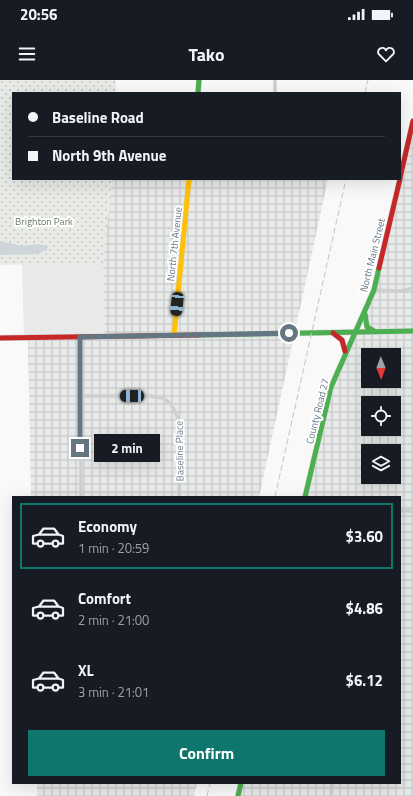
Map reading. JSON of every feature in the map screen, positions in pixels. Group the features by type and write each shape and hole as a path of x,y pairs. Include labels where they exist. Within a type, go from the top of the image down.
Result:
{"street":[{"path":"198,92 199,80"},
{"path":"275,80 275,92"},
{"name":"North Main Street","path":"401,175 413,122"},
{"name":"North 7th Avenue","path":"174,335 189,180"},
{"name":"North Main Street","path":"354,332 365,312 374,290 400,180"},
{"path":"374,290 401,291 413,288"},
{"path":"365,312 365,322 369,329 375,332"},
{"path":"0,338 413,331"},
{"name":"County Road 27","path":"305,496 327,400 333,380 354,332"},
{"path":"332,333 342,338 345,342 345,351"},
{"path":"80,337 81,496"},
{"name":"Baseline Place","path":"80,396 150,396 163,398 172,404 179,420 179,496"},
{"path":"401,511 413,511"},
{"path":"238,796 241,784"},
{"path":"331,796 332,784"}],"shaded area":[{"path":"413,121 413,796 238,796 241,784 401,784 401,496 305,496 327,400 354,332 369,329 365,312 371,299 399,180 401,180 401,172"},
{"path":"112,180 328,180 259,496 31,496 28,338 105,336 103,263"},
{"path":"0,241 22,246 37,244 48,246 47,250 38,254 0,255"},
{"path":"103,263 105,336 24,338 22,264"},
{"path":"37,784 197,784 194,796 37,796"}],"green space":[{"name":"Brighton Park","path":"0,80 116,80 116,92 12,92 12,180 112,180 103,263 0,265"}],"railway":[{"path":"365,92 368,80"},
{"path":"275,496 346,180"},
{"path":"207,796 210,784"}],"traffic: fast":[{"path":"198,92 199,80"},
{"path":"305,496 331,387 374,290 379,268"},
{"path":"365,314 367,327 374,331"},
{"path":"199,335 413,331"},
{"path":"238,796 241,784"}],"traffic: slow":[{"path":"174,335 189,180"}],"traffic: jam":[{"path":"401,174 413,121"},
{"path":"379,268 400,180"},
{"path":"333,333 342,340 345,351"},
{"path":"0,338 199,335"}],"route":[{"path":"80,448 80,337 289,333"}]}
